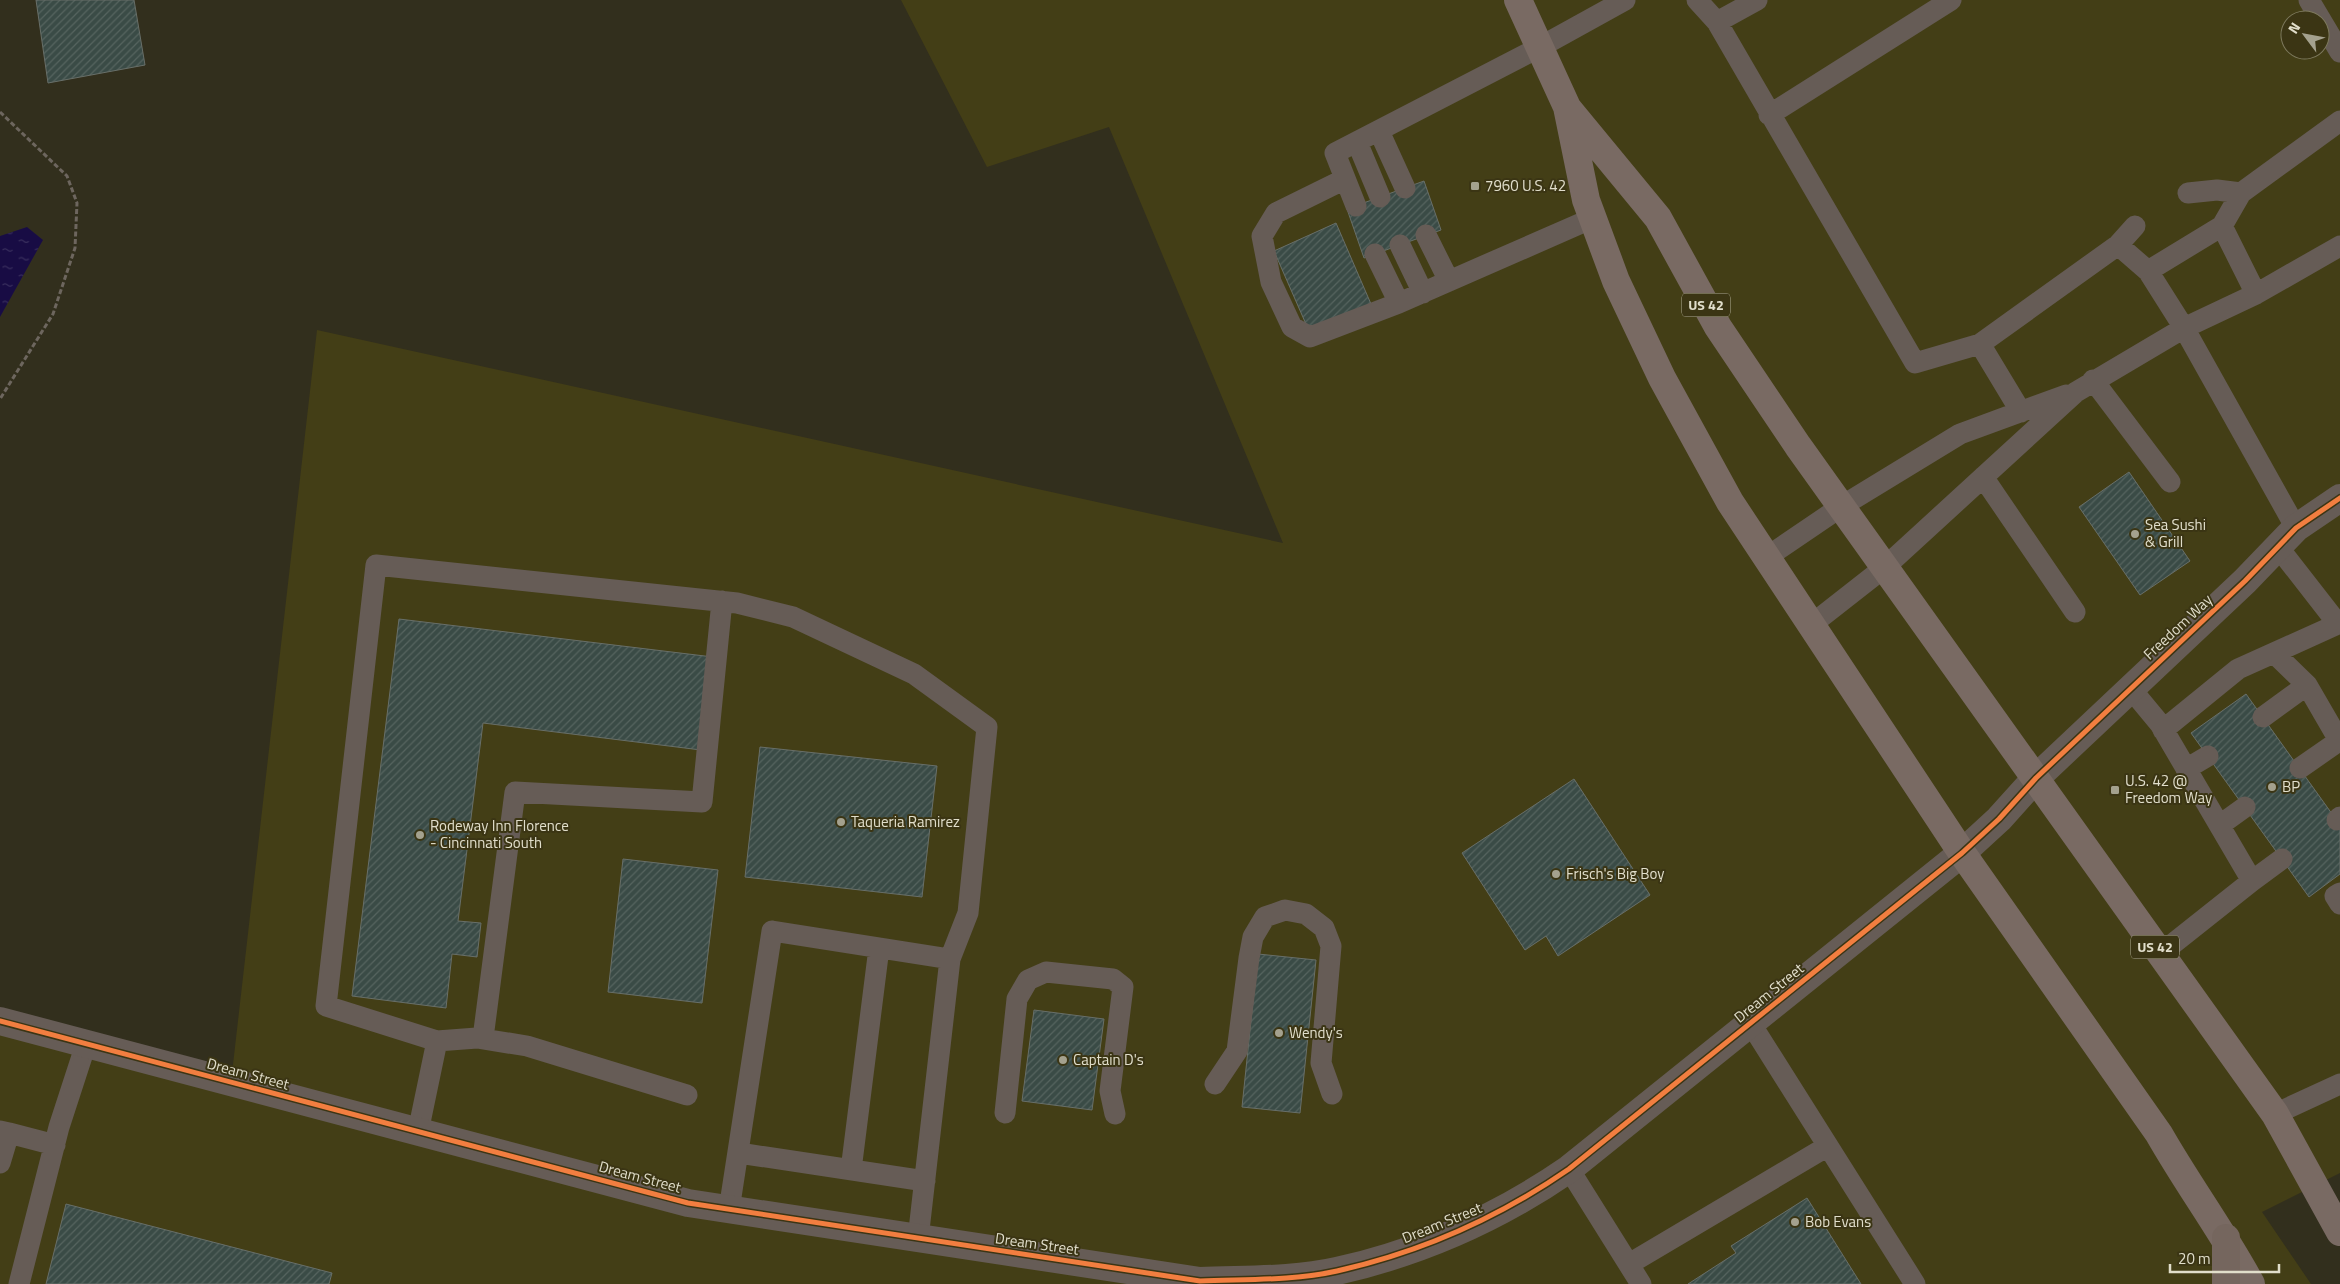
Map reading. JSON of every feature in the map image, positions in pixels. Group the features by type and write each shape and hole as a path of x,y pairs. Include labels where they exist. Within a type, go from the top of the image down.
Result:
{"highway":[{"path":"2226,1238 2226,1284"}],"main road":[{"name":"US 42","path":"1518,0 1567,107 1586,200 1616,281 1662,378 1730,502 1962,853 2159,1134 2176,1164 2226,1238 2251,1284"},
{"name":"US 42","path":"1567,107 1658,218 1718,327 1885,567 2275,1114 2340,1232"}],"street":[{"name":"Freedom Way","path":"2036,778 2131,689 2287,537 2340,498"},
{"name":"Dream Street","path":"0,1021 688,1203 918,1240 1200,1281 1276,1278 1336,1271 1419,1248 1480,1223 1542,1188 1570,1169 1962,853 1999,818 2036,778"}],"lane":[{"path":"1356,206 1335,153 1540,47 1625,0"},
{"path":"1697,0 1717,22 1769,115 1915,363 1980,344 2118,245 2135,226"},
{"path":"1717,22 1757,0"},
{"path":"1769,115 1951,0"},
{"path":"2309,0 2340,52"},
{"path":"2148,271 2222,226 2241,193 2340,121"},
{"path":"1379,131 1405,188"},
{"path":"1357,142 1380,197"},
{"path":"1345,179 1276,212 1262,236 1270,282 1292,327 1310,337 1399,303 1593,218"},
{"path":"2188,194 2217,190 2241,193"},
{"path":"2222,226 2256,294"},
{"path":"1426,235 1449,281"},
{"path":"1400,245 1423,292"},
{"path":"2118,245 2148,271 2184,328 2287,537 2339,623 2238,669 2163,730"},
{"path":"1767,557 1842,506 1960,434 2084,386 2184,328 2256,294 2340,246"},
{"path":"1375,254 1399,303"},
{"path":"1980,344 2020,412"},
{"path":"1811,625 1885,567 2084,386"},
{"path":"2084,386 2170,482"},
{"path":"1982,477 2075,612"},
{"path":"687,1094 527,1046 483,1038 437,1040 326,1006 376,565 722,602 793,617 906,670 987,727 968,913 950,959 918,1240"},
{"path":"483,1038 516,792 702,802 722,602"},
{"path":"2274,653 2307,685 2340,742 2300,768"},
{"path":"2263,717 2307,685"},
{"path":"2131,689 2163,730 2252,881"},
{"path":"2186,769 2208,756"},
{"path":"2220,825 2245,807"},
{"path":"2160,954 2282,858"},
{"path":"2340,892 2335,896 2340,904"},
{"path":"1215,1084 1237,1051 1253,936 1266,917 1285,910 1306,914 1324,928 1331,946 1321,1063 1332,1094"},
{"path":"730,1210 772,931 950,959"},
{"path":"851,1170 879,948"},
{"path":"1005,1113 1017,999 1028,980 1046,972 1113,979 1123,987 1110,1091 1115,1114"},
{"path":"1751,1024 1915,1284"},
{"path":"418,1132 437,1040"},
{"path":"19,1284 55,1145 86,1044"},
{"path":"2275,1114 2340,1084"},
{"path":"0,1163 4,1132 55,1145"},
{"path":"1629,1264 1828,1146"},
{"path":"739,1153 925,1182"},
{"path":"1570,1169 1641,1284"}],"path":[{"path":"0,112 67,176 76,203 75,248 53,314 0,399"}],"shaded area":[{"path":"901,0 2340,0 2340,1173 2262,1212 2311,1284 0,1284 0,1021 231,1082 317,330 1283,543 1109,127 987,167"}],"water":[{"path":"27,227 43,240 0,317 0,236"}],"building":[{"path":"36,0 134,0 145,65 48,83"},
{"path":"1424,181 1441,230 1364,258 1347,209"},
{"path":"1336,223 1371,304 1309,331 1274,251"},
{"name":"Sea Sushi & Grill","path":"2129,472 2190,561 2140,595 2079,507"},
{"name":"Rodeway Inn Florence - Cincinnati South","path":"399,619 713,657 701,750 483,723 458,921 481,923 477,957 452,954 446,1008 352,996"},
{"name":"BP","path":"2246,694 2340,825 2340,874 2309,897 2191,733"},
{"name":"Taqueria Ramirez","path":"760,747 937,766 922,897 745,877"},
{"name":"Frisch's Big Boy","path":"1574,779 1650,895 1558,956 1546,936 1525,950 1462,853"},
{"path":"623,859 718,870 702,1003 608,992"},
{"name":"Wendy's","path":"1258,954 1316,960 1300,1113 1242,1107"},
{"name":"Captain D's","path":"1034,1010 1104,1019 1092,1110 1022,1101"},
{"name":"Bob Evans","path":"1807,1198 1861,1284 1688,1284 1736,1253 1731,1246"},
{"path":"66,1204 332,1273 329,1284 46,1284"}],"cycle path":[{"path":"0,1021 688,1203 1200,1281 1286,1278 1337,1271 1399,1254 1458,1231 1515,1203 1569,1169 1962,853 1999,819 2036,778 2245,581 2296,528 2340,498"}],"place":[{"name":"7960 U.S. 42","path":"1475,186"},
{"name":"Sea Sushi & Grill","path":"2135,534"},
{"name":"BP","path":"2272,787"},
{"name":"U.S. 42 @ Freedom Way","path":"2115,790"},
{"name":"Taqueria Ramirez","path":"841,822"},
{"name":"Rodeway Inn Florence - Cincinnati South","path":"420,835"},
{"name":"Frisch's Big Boy","path":"1556,874"},
{"name":"Wendy's","path":"1279,1033"},
{"name":"Captain D's","path":"1063,1060"},
{"name":"Bob Evans","path":"1795,1222"}]}
